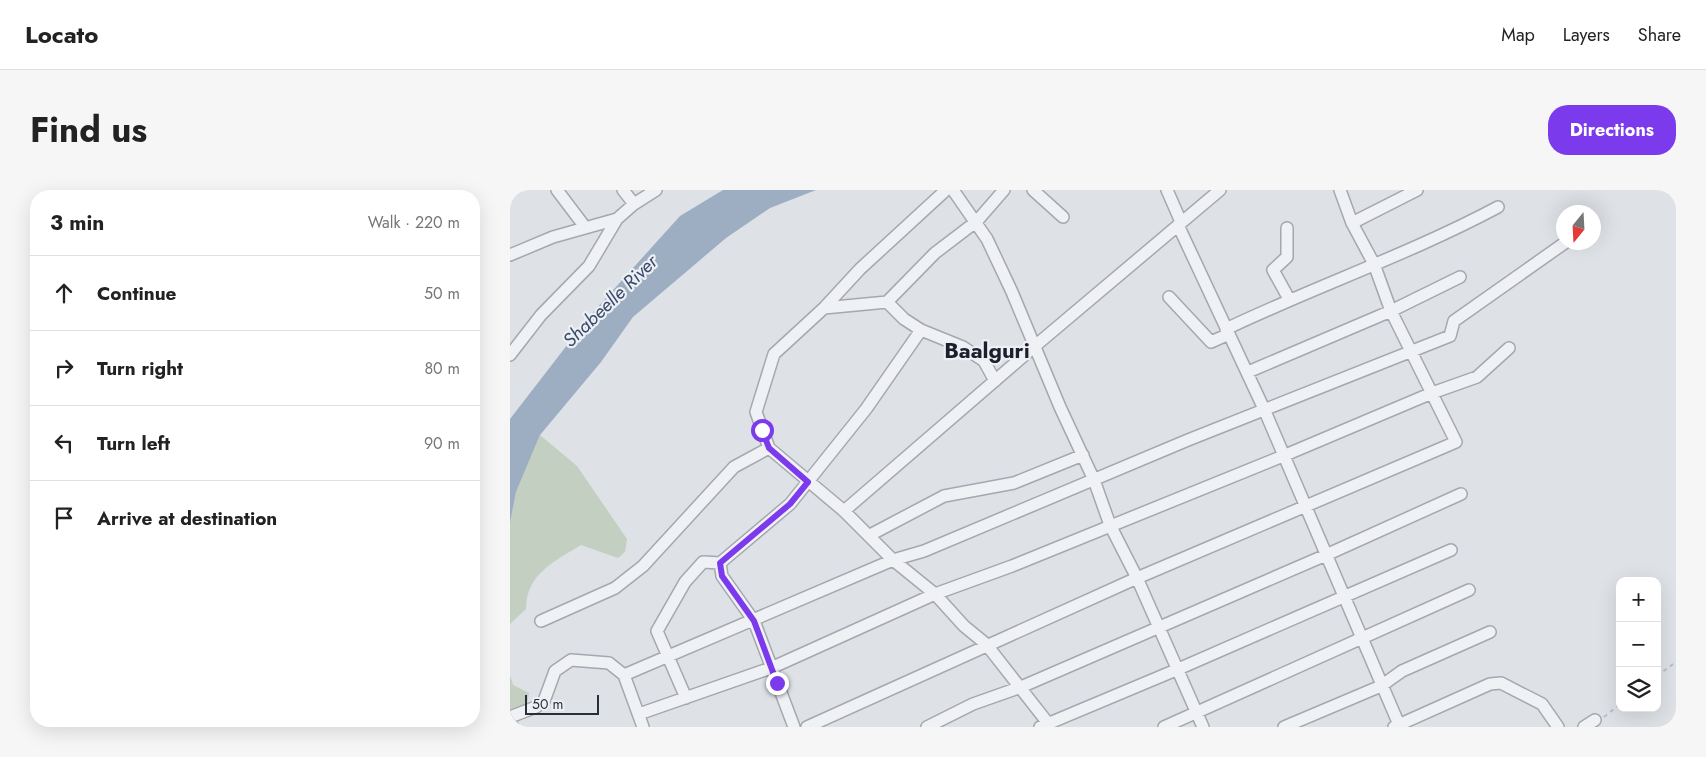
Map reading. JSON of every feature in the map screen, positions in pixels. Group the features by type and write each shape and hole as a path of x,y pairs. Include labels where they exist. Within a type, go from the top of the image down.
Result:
{"street":[{"path":"557,190 585,227"},
{"path":"623,190 634,204"},
{"path":"510,355 541,315 589,266 617,219 634,204 656,190"},
{"path":"946,190 860,269 824,308 774,354 756,412 769,448 844,511 893,560 935,594 964,626 986,644 1021,687 1047,726 1451,550"},
{"path":"953,190 976,222 1012,292 1060,407 1094,480 1110,525 1137,578 1176,670 1203,727"},
{"path":"824,308 887,302 935,253 976,222 1004,190"},
{"path":"1033,190 1063,217"},
{"path":"1167,190 1227,331 1248,372 1345,596 1398,726 1490,684 1500,683 1542,704 1558,727"},
{"path":"844,511 1034,346 1220,190"},
{"path":"807,727 986,644 1456,442 1391,311 1374,264 1352,222 1340,190"},
{"path":"1352,222 1417,190"},
{"path":"1169,297 1212,342 1227,331 1289,299 1446,235 1498,207"},
{"path":"510,255 553,237 617,219"},
{"path":"1287,228 1286,257 1273,270 1289,299"},
{"path":"624,675 893,560 924,551 1264,409 1450,336 1454,321 1556,249"},
{"path":"1248,372 1391,311 1460,277"},
{"path":"887,302 904,319 921,330 963,347 984,361 995,381"},
{"path":"686,698 657,631 669,607 685,582 703,562 720,563 790,504 866,409 921,330"},
{"path":"639,714 771,668 935,594 1012,566 1477,376 1509,348"},
{"path":"541,622 615,588 643,566 734,467 769,448"},
{"path":"870,535 944,496 1014,483 1083,455"},
{"path":"927,727 973,704 1021,687 1326,555 1461,494"},
{"path":"720,563 722,576 754,621 794,727"},
{"path":"1164,727 1362,640 1469,590"},
{"path":"1284,727 1382,686 1402,671 1490,632"},
{"path":"510,717 536,707 544,701 555,671 571,660 609,663 624,675 643,727"},
{"path":"1584,727 1595,720"},
{"path":"510,723 514,727"}],"path":[{"path":"1661,673 1676,662"},
{"path":"1595,720 1602,718 1616,707"}],"green space":[{"path":"540,435 577,466 627,539 625,552 618,558 581,545 561,557 537,578 531,586 527,597 526,609 510,624 510,523 516,492"},
{"path":"510,675 513,685 529,693 527,704 510,711"}],"water":[{"name":"Shabeelle River","path":"723,190 816,190 770,208 726,238 633,317 601,362 540,435 516,492 510,523 510,419 588,318 680,216"}],"district":[{"name":"Baalguri","path":"987,350"}],"route":[{"path":"762,430 769,448 808,482 790,504 720,563 722,576 754,621 777,683"}]}
